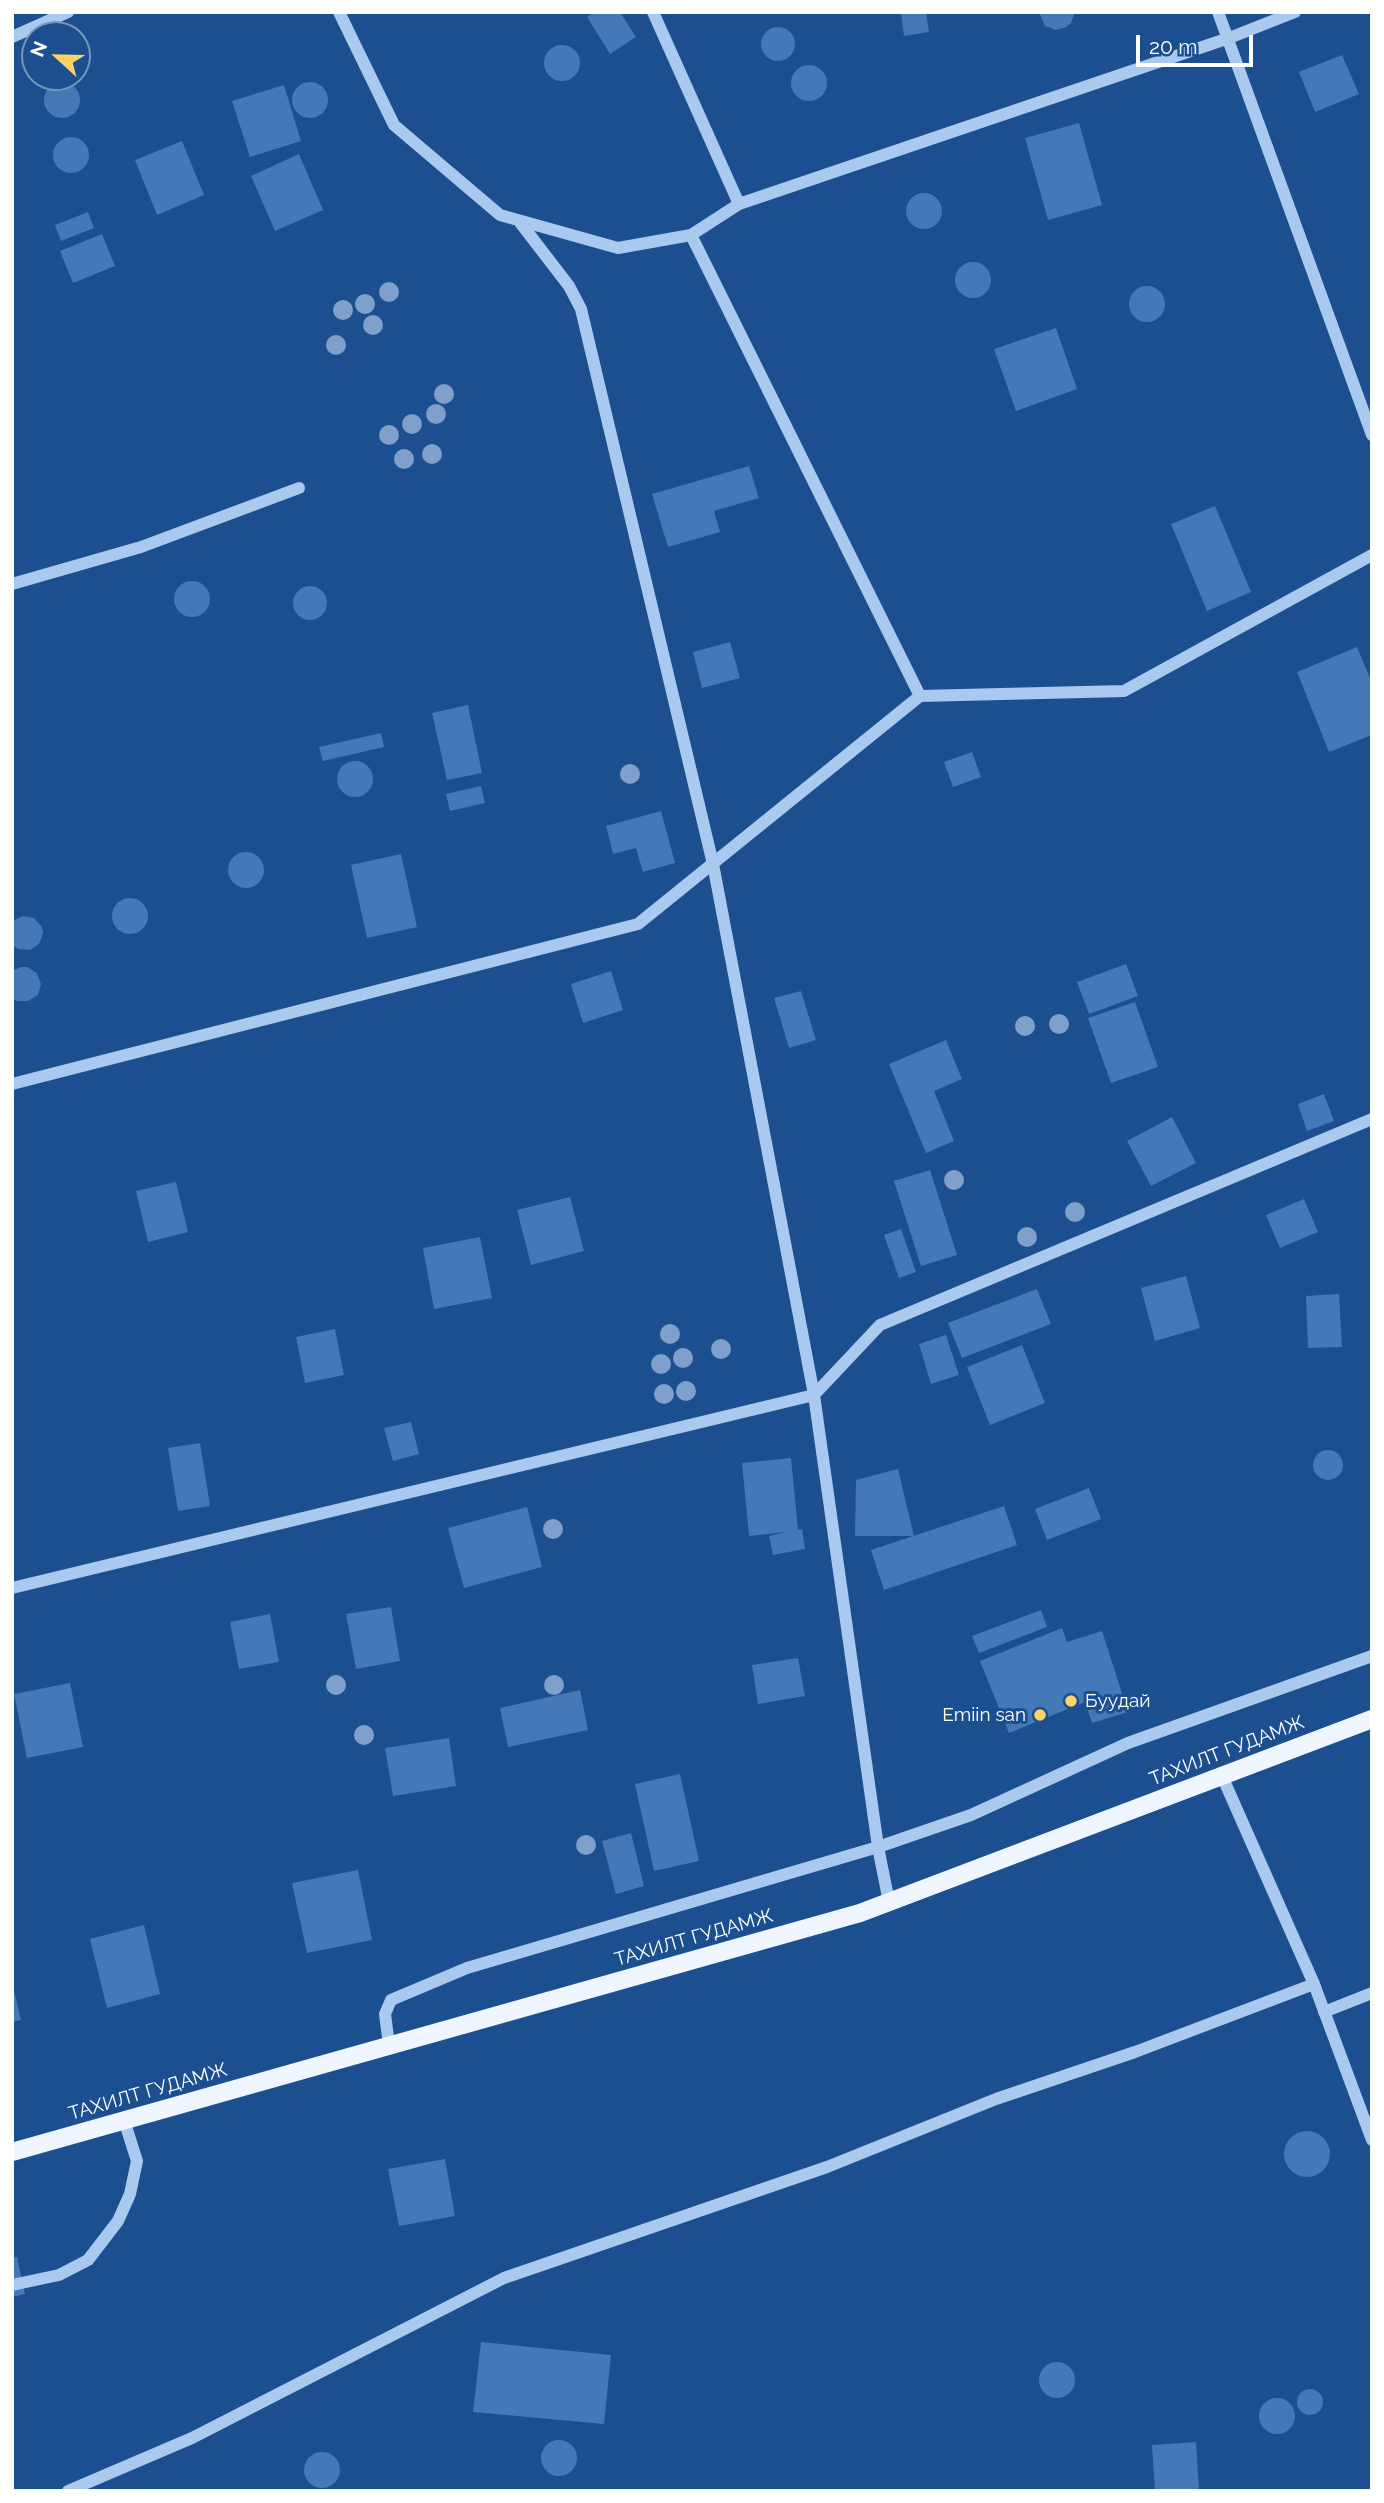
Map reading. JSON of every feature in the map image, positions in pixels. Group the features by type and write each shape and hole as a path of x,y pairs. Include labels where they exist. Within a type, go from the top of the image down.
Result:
{"main road":[{"name":"ТАХИЛТ ГУДАМЖ","path":"12,2151 860,1913 1372,1719"}],"street":[{"path":"12,37 68,12"},
{"path":"339,12 394,125 500,215 618,248 691,234 739,204 1229,38 1294,12"},
{"path":"653,12 739,204"},
{"path":"1219,12 1372,435"},
{"path":"519,221 569,286 581,309 713,864 814,1395 878,1847 889,1902"},
{"path":"691,234 920,696"},
{"path":"12,584 141,547 299,488"},
{"path":"12,1084 638,924 920,696 1124,691 1372,555"},
{"path":"12,1587 814,1395 880,1325 1372,1119"},
{"path":"389,2045 386,2014 391,2000 467,1968 878,1847 971,1815 1128,1743 1372,1656"},
{"path":"1222,1776 1314,1984 1372,2140"},
{"path":"68,2491 192,2438 504,2278 827,2167 996,2099 1135,2052 1314,1984"},
{"path":"1324,2012 1372,1993"},
{"path":"12,2285 60,2276 88,2260 118,2221 130,2194 137,2161 124,2120"}],"building":[{"path":"595,12 620,12 636,37 610,54 587,17"},
{"path":"901,12 926,12 929,32 904,36"},
{"path":"1039,12 1075,12 1071,23 1056,30 1045,26"},
{"path":"778,27 790,32 795,44 790,56 778,61 766,56 761,44 766,32"},
{"path":"562,45 574,51 580,63 574,75 562,81 550,75 544,63 550,51"},
{"path":"1342,55 1359,94 1315,112 1299,72"},
{"path":"809,65 821,71 827,83 821,95 809,101 797,95 791,83 797,71"},
{"path":"310,82 322,88 328,100 322,112 310,118 298,112 292,100 298,88"},
{"path":"284,85 301,141 250,157 232,101"},
{"path":"48,91 78,93 78,107 69,116 55,116 46,107 44,100"},
{"path":"1079,123 1102,205 1048,220 1025,138"},
{"path":"71,137 83,143 89,155 83,167 71,173 59,167 53,155 59,143"},
{"path":"182,141 204,195 157,215 135,160"},
{"path":"299,154 323,210 275,231 251,176"},
{"path":"924,193 936,199 942,211 936,223 924,229 912,223 906,211 912,199"},
{"path":"88,212 94,228 61,241 55,225"},
{"path":"102,234 115,266 73,283 60,251"},
{"path":"973,262 985,268 991,280 985,292 973,298 961,292 955,280 961,268"},
{"path":"1147,286 1159,292 1165,304 1159,316 1147,322 1135,316 1129,304 1135,292"},
{"path":"1056,328 1077,389 1016,411 994,349"},
{"path":"749,466 759,498 714,511 720,532 668,547 652,494"},
{"path":"1215,506 1251,592 1207,611 1171,524"},
{"path":"192,581 204,587 210,599 204,611 192,617 180,611 174,599 180,587"},
{"path":"310,586 322,591 327,603 322,615 310,620 298,615 293,603 298,591"},
{"path":"730,642 740,678 702,688 693,652"},
{"path":"1357,647 1372,683 1372,735 1329,752 1297,672"},
{"path":"468,705 482,773 447,780 432,713"},
{"path":"381,733 384,747 323,761 319,747"},
{"path":"972,752 981,777 953,787 944,762"},
{"path":"355,761 367,767 373,779 367,791 355,797 343,791 337,779 343,767"},
{"path":"481,786 485,803 450,811 446,794"},
{"path":"661,811 675,863 643,872 636,848 613,854 606,826"},
{"path":"246,852 258,858 264,870 258,882 246,888 234,882 228,870 234,858"},
{"path":"401,854 417,927 367,938 351,865"},
{"path":"130,898 142,904 148,916 142,928 130,934 118,928 112,916 118,904"},
{"path":"23,916 34,918 42,927 39,944 30,950 18,949 12,945 12,921"},
{"path":"1126,964 1138,996 1089,1014 1077,982"},
{"path":"27,967 37,973 41,984 38,995 28,1001 12,998 12,971"},
{"path":"611,971 623,1010 583,1023 571,984"},
{"path":"801,991 816,1040 789,1048 774,998"},
{"path":"1135,1002 1158,1067 1111,1083 1088,1018"},
{"path":"946,1040 962,1079 934,1091 954,1141 926,1153 889,1064"},
{"path":"1324,1094 1334,1121 1307,1131 1298,1104"},
{"path":"1172,1117 1196,1163 1151,1186 1127,1141"},
{"path":"930,1170 957,1255 921,1266 894,1181"},
{"path":"176,1182 188,1232 148,1242 136,1191"},
{"path":"570,1197 584,1251 531,1265 517,1210"},
{"path":"1304,1199 1318,1232 1280,1248 1266,1215"},
{"path":"901,1229 916,1272 899,1278 884,1235"},
{"path":"480,1237 492,1298 434,1309 423,1248"},
{"path":"1186,1276 1200,1328 1155,1341 1141,1288"},
{"path":"1037,1289 1051,1324 962,1358 948,1323"},
{"path":"1339,1294 1342,1347 1308,1348 1306,1296"},
{"path":"335,1329 344,1375 305,1383 296,1337"},
{"path":"946,1335 959,1375 931,1384 919,1344"},
{"path":"1022,1345 1045,1403 990,1425 967,1367"},
{"path":"411,1422 419,1454 393,1461 384,1428"},
{"path":"200,1443 210,1506 178,1511 168,1448"},
{"path":"1328,1450 1339,1454 1343,1465 1339,1476 1328,1480 1317,1476 1313,1465 1317,1454"},
{"path":"791,1458 798,1530 802,1529 805,1549 773,1555 769,1536 786,1532 749,1536 742,1463"},
{"path":"898,1469 914,1536 855,1536 856,1480"},
{"path":"1089,1488 1101,1519 1047,1540 1035,1509"},
{"path":"1004,1506 1017,1545 884,1590 871,1550"},
{"path":"527,1507 542,1567 464,1588 448,1528"},
{"path":"391,1607 400,1661 356,1669 346,1614"},
{"path":"1041,1610 1047,1627 979,1653 972,1636"},
{"path":"270,1614 279,1662 239,1669 230,1622"},
{"path":"1062,1628 1067,1642 1102,1631 1128,1712 1092,1723 1085,1702 1009,1733 980,1661"},
{"path":"798,1658 805,1696 758,1704 752,1665"},
{"path":"70,1683 83,1747 27,1758 14,1694"},
{"path":"580,1690 588,1730 508,1747 500,1708"},
{"path":"449,1738 456,1786 393,1796 385,1748"},
{"path":"680,1774 699,1861 654,1871 635,1784"},
{"path":"631,1833 644,1886 616,1894 602,1841"},
{"path":"358,1870 372,1940 307,1953 292,1883"},
{"path":"144,1925 160,1994 107,2008 90,1939"},
{"path":"12,1982 21,2020 12,2022"},
{"path":"1307,2131 1323,2138 1330,2154 1323,2170 1307,2177 1291,2170 1284,2154 1291,2138"},
{"path":"445,2159 455,2216 399,2226 388,2169"},
{"path":"17,2257 25,2294 12,2297 12,2258"},
{"path":"481,2342 611,2355 604,2424 473,2412"},
{"path":"1057,2362 1069,2368 1075,2380 1069,2392 1057,2398 1045,2392 1039,2380 1045,2368"},
{"path":"1310,2389 1320,2392 1323,2402 1320,2412 1310,2415 1300,2412 1297,2402 1300,2392"},
{"path":"1277,2398 1289,2404 1295,2416 1289,2428 1277,2434 1265,2428 1259,2416 1265,2404"},
{"path":"559,2440 571,2446 577,2458 571,2470 559,2476 547,2470 541,2458 547,2446"},
{"path":"1196,2442 1199,2490 1155,2491 1152,2445"},
{"path":"322,2452 335,2457 340,2470 335,2483 322,2488 309,2483 304,2470 309,2457"}],"place":[{"name":"Буудай","path":"1071,1701"},
{"name":"Emiin san","path":"1040,1715"}]}
